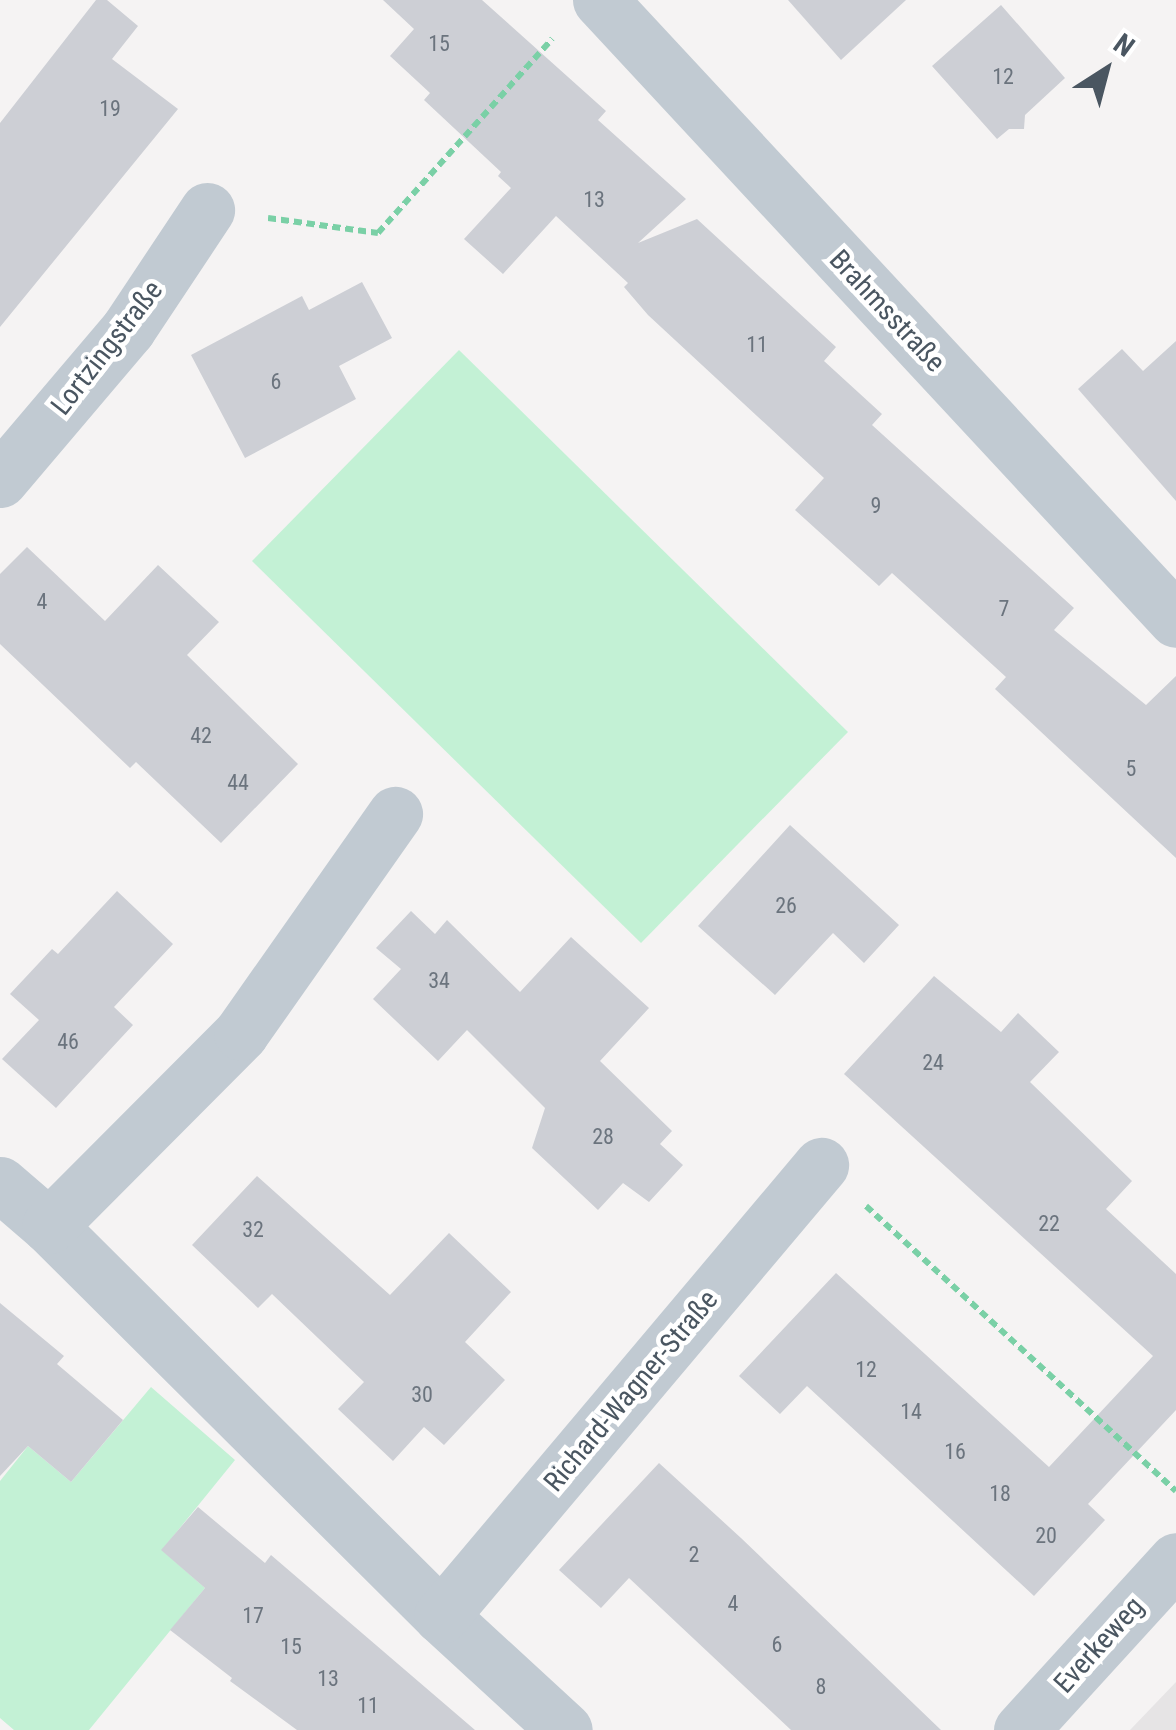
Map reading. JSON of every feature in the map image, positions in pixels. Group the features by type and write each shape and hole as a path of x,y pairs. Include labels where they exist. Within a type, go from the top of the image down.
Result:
{"street":[{"name":"Brahmsstraße","path":"581,15 1176,620"},
{"name":"Lortzingstraße","path":"0,480 128,329 207,210"},
{"path":"49,1226 240,1033 394,814"},
{"name":"Richard-Wagner-Straße","path":"441,1616 821,1165"},
{"path":"0,1184 49,1226 441,1616 565,1730"},
{"name":"Everkeweg","path":"1022,1730 1176,1560"}],"path":[{"path":"207,210 378,234 581,15"},
{"path":"821,1165 1176,1491"}],"shaded area":[{"path":"1176,1682 1176,1730 1130,1730"}],"green space":[{"path":"459,350 848,732 641,943 252,561"},
{"path":"151,1387 235,1460 162,1550 205,1588 89,1730 14,1730 0,1718 0,1481 28,1446 71,1482"}],"building":[{"path":"96,0 107,0 138,26 112,59 178,109 0,327 0,123"},
{"path":"383,0 482,0 606,111 598,120 686,199 638,243 697,219 836,347 824,361 882,414 872,425 1074,608 1054,630 1146,705 1176,676 1176,858 995,689 1006,677 892,573 879,586 795,510 824,478 648,315 624,287 628,283 556,216 503,274 464,239 511,188 498,176 501,172 424,100 430,93 390,56 414,29"},
{"path":"788,0 906,0 841,60"},
{"path":"1001,5 1065,78 1025,115 1024,129 1009,129 997,139 932,66"},
{"path":"362,282 392,338 339,366 356,399 245,458 191,355 302,296 309,310"},
{"path":"1176,341 1176,501 1078,389 1122,349 1143,371"},
{"path":"27,547 105,621 158,565 219,622 187,655 298,764 221,843 136,762 130,768 0,644 0,574"},
{"path":"790,825 899,925 864,963 833,933 775,995 698,926"},
{"path":"117,891 173,944 114,1007 133,1025 56,1108 2,1059 39,1020 10,994 52,949 58,954"},
{"path":"411,911 435,934 447,920 520,992 571,937 649,1008 600,1061 672,1131 660,1144 683,1165 649,1202 623,1183 598,1210 532,1148 545,1108 467,1030 438,1061 373,999 401,969 376,948"},
{"path":"934,976 1001,1032 1018,1013 1059,1052 1030,1082 1132,1181 1106,1209 1176,1274 1176,1410 1088,1504 1105,1520 1034,1596 807,1386 780,1414 739,1376 836,1273 1049,1467 1153,1356 844,1074"},
{"path":"257,1176 390,1295 449,1233 511,1292 465,1342 505,1380 444,1445 424,1427 393,1461 338,1409 364,1382 272,1294 258,1308 192,1245"},
{"path":"0,1303 64,1356 57,1364 123,1420 71,1482 28,1446 0,1476"},
{"path":"659,1463 941,1730 791,1730 629,1578 601,1608 559,1570"},
{"path":"198,1507 265,1563 271,1555 475,1730 297,1730 230,1681 232,1678 170,1630 205,1588 161,1550"}]}
